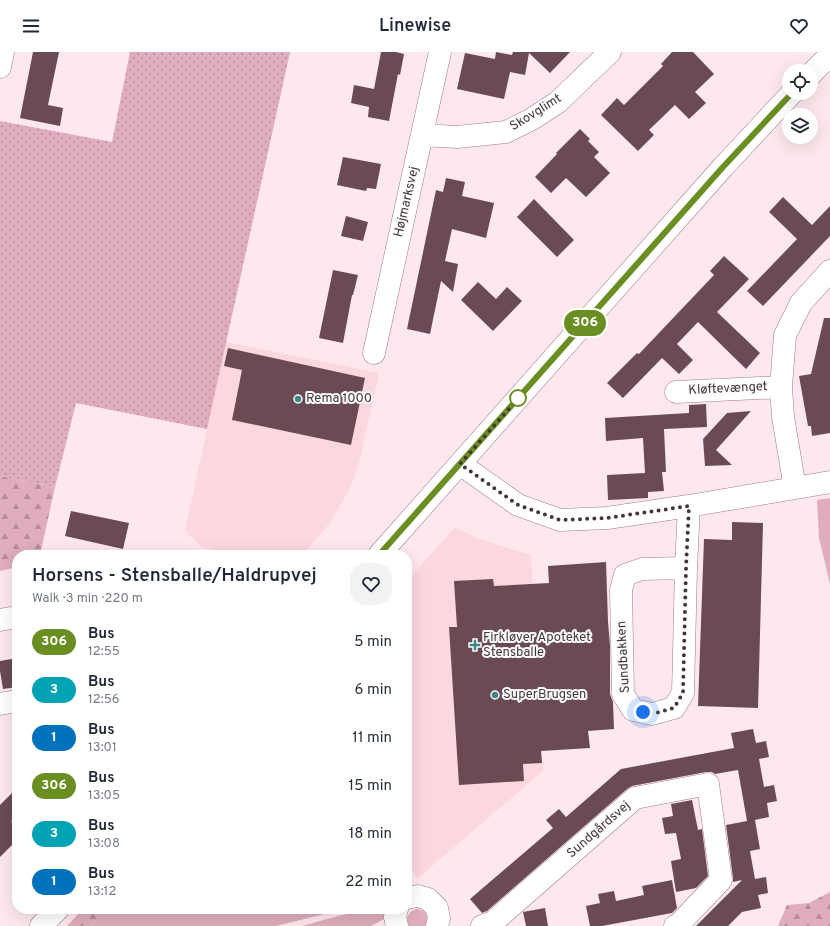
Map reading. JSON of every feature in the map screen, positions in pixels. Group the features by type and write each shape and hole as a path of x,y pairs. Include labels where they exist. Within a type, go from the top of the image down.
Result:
{"street":[{"path":"0,67 3,52"},
{"name":"Højmarksvej","path":"374,353 440,52"},
{"name":"Skovglimt","path":"422,135 457,137 506,132 532,119 558,102 610,52"},
{"path":"818,67 830,55"},
{"path":"384,550 717,172 785,100"},
{"name":"Kløftevænget","path":"795,488 783,417 781,387 785,335 801,303 830,271"},
{"name":"Kløftevænget","path":"676,392 781,387"},
{"path":"460,464 518,505 560,520 607,518 689,506 830,482"},
{"name":"Sundbakken","path":"686,568 642,569 625,575 621,590 623,694 633,710 652,714 674,708 683,693 689,506"},
{"path":"0,620 12,618"},
{"path":"0,704 12,702"},
{"name":"Sundgårdsvej","path":"491,925 635,798 708,784 721,880 679,924 675,926"},
{"path":"412,897 418,896 428,899 436,908 439,918 437,926"},
{"path":"41,926 53,914"}],"shaded area":[{"path":"226,342 379,373 360,459 352,484 330,523 306,550 215,550 202,547 185,531"},
{"path":"455,527 477,538 531,555 543,771 417,879 412,868 412,575"}],"green space":[{"path":"130,52 290,52 207,429 76,403 55,487 0,476 0,121 112,142"},
{"path":"0,476 55,487 41,550 12,550 12,568 0,571"},
{"path":"830,498 830,584 819,538 817,500"},
{"path":"830,892 830,926 778,926 787,905 809,903"},
{"path":"419,909 426,914 427,920 425,926 409,926 407,918 410,914 412,914 412,911"},
{"path":"78,914 101,914 91,926 67,926"},
{"path":"101,914 325,914 276,926 91,926"},
{"path":"386,914 384,919 371,926 302,926 342,915"}],"building":[{"path":"33,52 59,52 48,105 63,108 60,126 20,118"},
{"path":"381,52 396,52 404,54 400,75 398,74 389,121 368,117 369,107 351,103 354,85 374,89"},
{"path":"496,52 512,55 513,52 570,52 550,73 529,53 525,75 510,72 504,99 457,89 465,53 495,59"},
{"path":"672,52 693,52 714,74 695,92 706,103 689,119 675,105 649,130 654,135 638,151 601,115 617,98 624,105 663,66 661,64"},
{"path":"580,129 590,139 588,141 599,152 594,157 610,173 586,197 566,178 551,193 535,177"},
{"path":"343,157 381,164 376,189 367,188 366,191 337,185"},
{"path":"446,178 465,182 462,196 494,203 486,238 452,229 445,261 458,264 453,292 441,281 430,334 407,329 436,190 443,192"},
{"path":"783,197 812,225 830,206 830,236 763,306 747,291 797,239 769,212"},
{"path":"534,199 574,240 557,257 517,217"},
{"path":"346,216 368,222 363,241 341,236"},
{"path":"724,256 749,279 717,312 760,353 746,369 698,322 677,344 693,360 679,374 662,358 623,398 607,383 637,353 639,354 714,275 710,271"},
{"path":"333,270 358,275 352,295 343,343 319,338"},
{"path":"478,282 496,299 507,287 522,301 493,331 461,300"},
{"path":"824,318 830,318 830,433 812,436 811,426 808,426 799,376 811,374"},
{"name":"Rema 1000","path":"228,348 365,378 351,445 232,420 242,370 224,366"},
{"path":"706,404 707,427 664,429 666,472 662,472 664,491 648,492 648,498 608,500 607,475 645,473 643,438 606,441 605,418 689,413 689,405"},
{"path":"751,411 716,450 732,465 705,466 703,439 727,413"},
{"path":"71,511 129,523 123,549 65,536"},
{"path":"732,522 763,523 758,708 698,706 704,539 732,540"},
{"path":"606,562 610,646 610,694 613,702 614,729 588,731 590,748 541,751 542,763 523,764 524,781 459,785 449,627 457,627 454,581 493,579 494,586 549,583 548,566"},
{"path":"12,659 12,688 3,689 0,661"},
{"path":"753,729 756,743 766,741 769,757 759,759 764,787 774,785 777,801 767,803 769,817 755,820 760,849 750,851 755,879 766,877 768,893 758,895 761,908 742,912 728,926 696,926 742,880 733,882 726,825 747,821 738,770 715,774 712,772 706,772 632,786 487,911 482,913 470,899 553,828 546,820 559,809 566,817 621,769 734,748 731,733"},
{"path":"12,793 12,845 0,857 0,805"},
{"path":"692,800 698,830 702,829 708,876 696,888 676,892 671,861 681,859 676,833 665,834 662,818 673,816 671,804"},
{"path":"672,880 677,908 672,913 602,926 590,926 586,906 600,903 598,894 614,891 616,901 644,895 642,886"},
{"path":"545,908 548,926 526,926 523,912"}],"bus line":[{"name":"306","path":"383,550 723,167 785,100"}],"place":[{"name":"Rema 1000","path":"298,399"},
{"name":"Firkløver Apoteket Stensballe","path":"475,645"},
{"name":"SuperBrugsen","path":"495,695"}],"route":[{"path":"518,398 523,393 460,464 518,505 560,520 607,518 689,506 683,693 674,708 652,714 643,712"}]}
